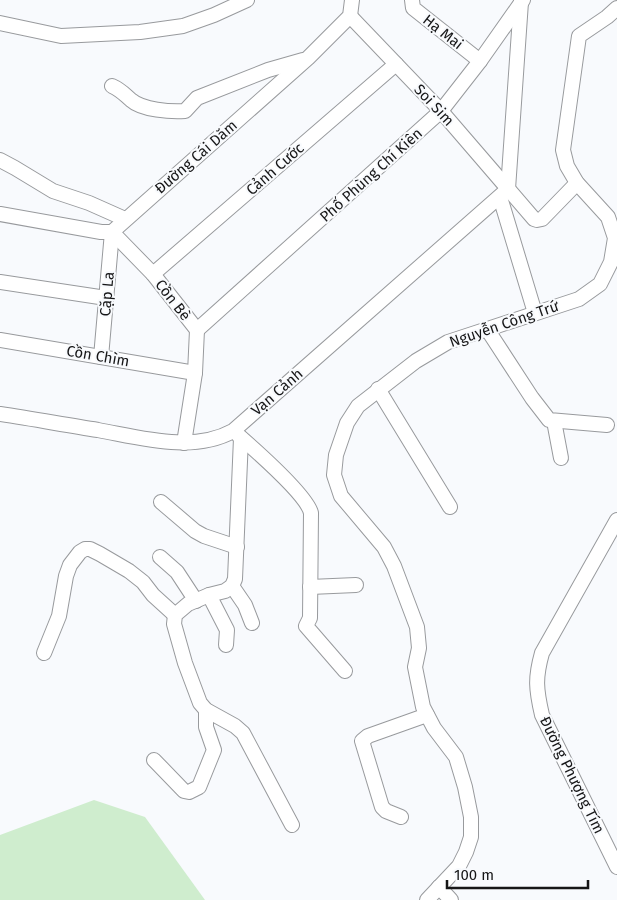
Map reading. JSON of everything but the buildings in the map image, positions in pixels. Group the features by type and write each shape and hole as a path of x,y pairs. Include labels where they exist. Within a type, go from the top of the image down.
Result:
{"street":[{"path":"0,23 60,36 140,32 182,26 214,15 247,0"},
{"path":"350,16 352,0"},
{"name":"Hạ Mai","path":"412,0 413,8 480,61"},
{"path":"521,1 504,193 535,313"},
{"name":"Phố Phùng Chí Kiên","path":"198,330 441,111 480,61 521,1"},
{"name":"Nguyễn Công Trứ","path":"427,900 459,866 466,852 471,837 471,817 465,787 456,757 426,715 423,707 415,667 419,648 417,627 411,609 394,566 384,547 341,496 334,475 336,455 347,422 358,406 416,361 448,342 579,299 600,284 611,262 615,238 608,217 577,183 567,166 562,150 579,36 617,8"},
{"name":"Đường Cái Dăm","path":"112,232 308,58 350,16"},
{"name":"Soi Sim","path":"350,16 441,111 504,193 534,219 542,219 577,183"},
{"path":"112,86 121,90 132,102 166,112 185,112 197,98 268,70 308,58"},
{"name":"Cảnh Cước","path":"153,274 396,64"},
{"path":"0,160 53,191 89,203 125,219"},
{"name":"Vạn Cảnh","path":"0,414 184,443 237,434 504,193"},
{"path":"0,214 101,232 112,232"},
{"name":"Cồn Bè","path":"112,232 153,274 198,330 195,373 184,443"},
{"name":"Cặp La","path":"101,357 112,232"},
{"path":"0,282 106,298"},
{"path":"487,329 546,416 554,421 607,425"},
{"name":"Cồn Chìm","path":"0,340 195,373"},
{"path":"378,389 450,507"},
{"path":"554,421 561,458"},
{"path":"237,434 237,547 235,579 232,586 225,591 188,604 175,615 174,624 185,663 200,703 206,710 235,726 243,733 292,826"},
{"path":"237,434 276,470 310,507 310,618 306,627 345,671"},
{"path":"161,502 195,531 237,547"},
{"name":"Đường Phượng Tím","path":"617,520 542,652 536,673 537,693 542,714 617,867"},
{"path":"44,653 59,616 66,576 70,565 80,552 86,549 100,554 143,582 153,595 175,615"},
{"path":"160,557 202,598 227,630 226,644"},
{"path":"310,587 356,585"},
{"path":"232,586 245,605 252,623"},
{"path":"154,760 184,791 189,792 199,787 214,750 206,727 206,710"},
{"path":"401,817 386,811 382,807 362,741 368,736 426,715"},
{"path":"439,887 450,900"}],"green space":[{"path":"94,800 145,817 205,900 0,900 0,835"}]}
